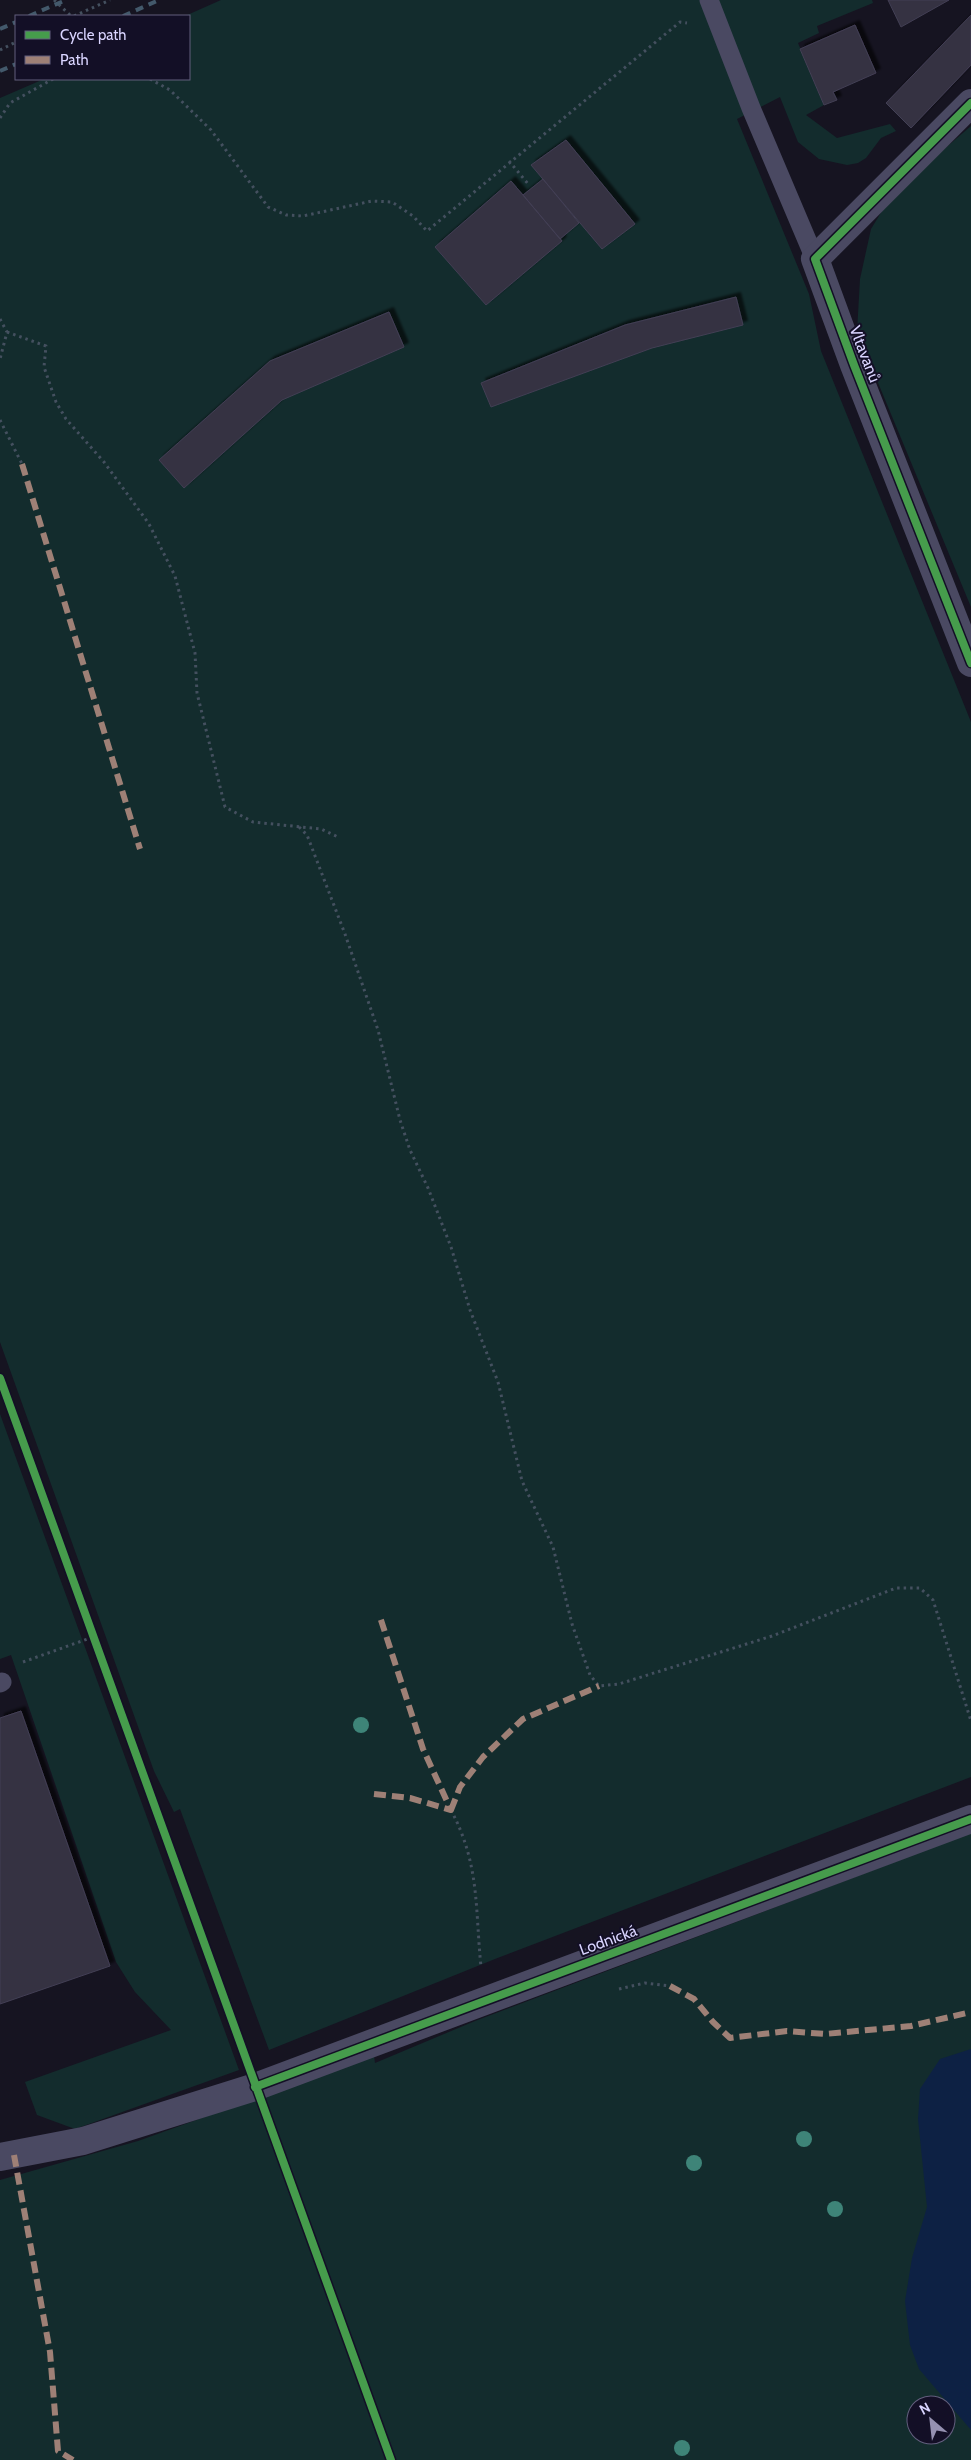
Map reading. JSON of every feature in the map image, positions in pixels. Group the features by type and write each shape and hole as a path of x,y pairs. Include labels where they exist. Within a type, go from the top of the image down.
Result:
{"street":[{"path":"815,259 971,103"},
{"name":"Vltavanů","path":"815,259 854,365 971,663"},
{"name":"Lodnická","path":"0,2156 83,2141 255,2087 971,1819"}],"lane":[{"path":"709,0 815,259"}],"path":[{"path":"54,0 72,15"},
{"path":"75,15 110,0"},
{"path":"152,80 170,90 212,130 268,207 286,215 303,216 372,201 392,202 413,216 427,231 509,161 680,22 718,24"},
{"path":"0,50 15,42"},
{"path":"0,118 10,103 51,80"},
{"path":"509,161 529,186"},
{"path":"0,319 6,332 0,358"},
{"path":"6,332 46,346 44,367 56,402 66,419 104,462 149,524 175,576 195,653 197,693 225,807 253,822 321,829 338,837"},
{"path":"0,420 22,464"},
{"path":"299,827 307,836 345,934 378,1030 410,1150 428,1188 451,1247 470,1310 498,1382 522,1481 553,1546 572,1624 590,1675 598,1686 619,1684 772,1636 896,1588 920,1588 933,1600 971,1721"},
{"path":"90,1627 97,1646"},
{"path":"19,1663 93,1637"},
{"path":"451,1810 461,1829 471,1858 476,1891 483,2001"}],"green space":[{"path":"221,0 872,0 873,3 817,26 819,33 798,43 824,105 806,115 837,138 890,124 896,131 881,138 866,158 858,163 847,165 819,159 798,142 780,97 737,119 809,294 821,351 971,722 971,1777 495,1959 269,2050 180,1809 174,1812 154,1771 0,1342 0,98 42,80 190,80 190,15 187,15"},
{"path":"971,126 971,607 857,332 860,279 871,229 893,193"},
{"path":"0,1414 239,2070 75,2129 37,2115 25,2082 171,2030 135,1992 116,1962 11,1655 0,1659"},
{"path":"971,1833 971,2460 0,2460 0,2180 138,2141 374,2056 375,2063 475,2021"}],"water":[{"path":"971,2049 971,2430 956,2412 956,2395 941,2395 919,2369 910,2345 905,2301 912,2258 927,2207 918,2119 920,2089 940,2059"}],"building":[{"path":"888,0 949,0 901,27"},
{"path":"971,15 971,65 911,128 886,103"},
{"path":"855,25 876,73 833,92 837,100 824,105 800,49"},
{"path":"566,140 635,224 602,249 531,165"},
{"path":"543,179 579,223 560,239 523,195"},
{"path":"511,181 562,241 486,305 435,247"},
{"path":"736,297 743,325 652,348 491,407 481,383 625,325"},
{"path":"389,312 404,347 282,400 184,488 159,460 270,361"},
{"path":"21,1711 110,1966 0,2004 0,1718"}],"railway":[{"path":"31,15 66,0"},
{"path":"125,15 159,0"},
{"path":"0,29 15,22"},
{"path":"0,71 15,64"}],"marked path":[{"path":"22,464 140,849"},
{"path":"374,1794 410,1798 451,1810 423,1749 380,1617"},
{"path":"451,1810 460,1787 483,1757 523,1719 599,1686"},
{"path":"670,1986 694,1999 713,2022 730,2038 787,2031 825,2034 911,2026 971,2012"},
{"path":"14,2155 50,2352 58,2451 73,2460"}],"cycle path":[{"path":"971,103 815,259 854,365 971,663"},
{"path":"0,1378 391,2460"},
{"path":"255,2087 971,1819"}]}
